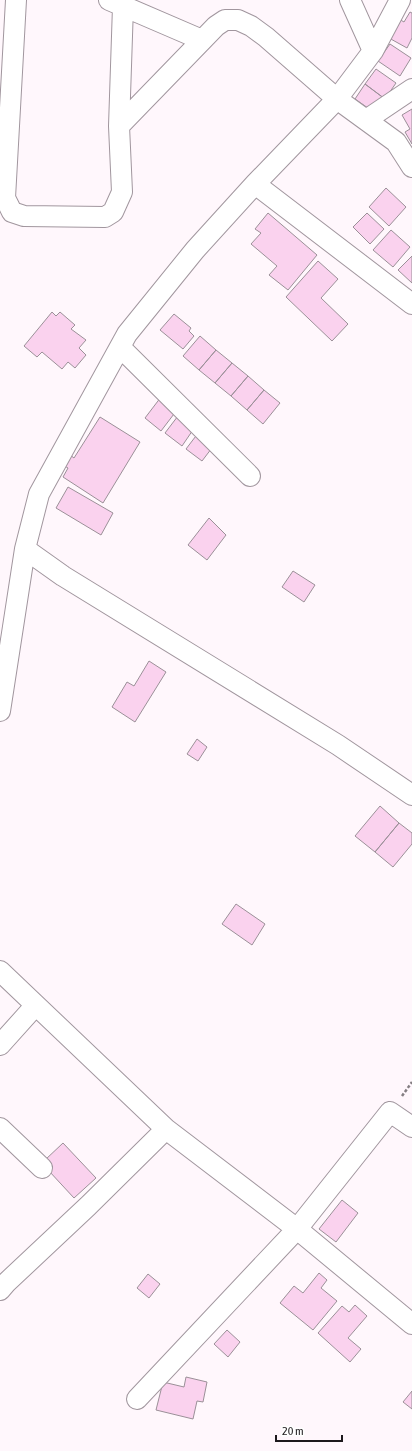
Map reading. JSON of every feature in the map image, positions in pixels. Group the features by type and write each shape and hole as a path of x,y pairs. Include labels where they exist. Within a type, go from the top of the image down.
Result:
{"street":[{"path":"16,0 5,198 12,212 24,216 105,217 112,212 122,192 116,3 202,40"},
{"path":"350,0 373,51"},
{"path":"0,711 25,549 38,494 127,334 195,250 255,184 337,99 373,51 400,0"},
{"path":"119,126 216,26 225,20 238,20 251,26 266,37 337,99 396,142 412,168"},
{"path":"366,120 412,89"},
{"path":"255,184 412,304"},
{"path":"120,347 250,476"},
{"path":"25,549 63,576 338,745 412,795"},
{"path":"0,971 35,1006 166,1129 297,1229 412,1324"},
{"path":"0,1045 35,1006"},
{"path":"137,1399 297,1229 390,1112 412,1127"},
{"path":"0,1128 42,1168"},
{"path":"0,1290 166,1129"}],"building":[{"path":"410,12 412,13 412,38 407,48 389,38 399,19 404,22"},
{"path":"390,44 411,58 400,76 378,61"},
{"path":"376,69 396,83 385,99 365,84"},
{"path":"365,84 385,99 375,113 355,99"},
{"path":"412,109 412,144 405,132 410,129 402,115"},
{"path":"386,188 406,207 389,226 369,207"},
{"path":"268,213 317,255 288,290 269,275 277,266 251,244 261,233 255,229"},
{"path":"367,213 384,229 370,244 353,227"},
{"path":"391,230 410,247 393,267 373,250"},
{"path":"412,256 412,283 398,270"},
{"path":"318,261 338,279 321,298 348,324 332,341 286,297"},
{"path":"52,312 56,316 60,312 75,325 71,329 86,340 79,348 86,355 75,368 68,362 62,369 42,352 37,357 24,346"},
{"path":"174,314 191,328 189,331 194,336 183,349 160,330"},
{"path":"200,336 216,350 199,370 183,356"},
{"path":"216,350 232,363 215,383 199,370"},
{"path":"232,363 248,376 231,396 215,383"},
{"path":"248,376 264,390 247,410 231,396"},
{"path":"264,390 280,403 263,424 247,410"},
{"path":"161,397 177,410 161,431 145,418"},
{"path":"181,412 197,424 182,446 165,433"},
{"path":"100,417 140,442 103,503 63,477 68,468 58,462 65,451 74,458"},
{"path":"202,428 218,440 202,461 186,449"},
{"path":"68,487 113,513 101,535 56,508"},
{"path":"209,518 226,535 207,560 188,545"},
{"path":"293,571 315,585 304,602 282,587"},
{"path":"149,661 166,672 135,722 112,707 127,682 134,686"},
{"path":"197,739 207,747 198,761 187,754"},
{"path":"380,806 399,823 375,852 355,836"},
{"path":"399,823 412,833 412,844 393,867 375,852"},
{"path":"236,904 265,924 252,945 222,924"},
{"path":"63,1143 96,1178 74,1198 49,1171 53,1167 45,1160"},
{"path":"342,1200 358,1213 336,1242 319,1229"},
{"path":"319,1273 327,1280 321,1288 337,1301 313,1330 280,1303 294,1286 303,1293"},
{"path":"148,1274 160,1284 149,1298 137,1288"},
{"path":"355,1305 367,1316 348,1338 361,1349 350,1362 318,1333 342,1306 349,1312"},
{"path":"227,1330 240,1342 228,1357 214,1344"},
{"path":"186,1377 207,1382 203,1402 197,1401 193,1419 156,1410 163,1382 184,1387"},
{"path":"412,1391 412,1409 403,1402"}]}
